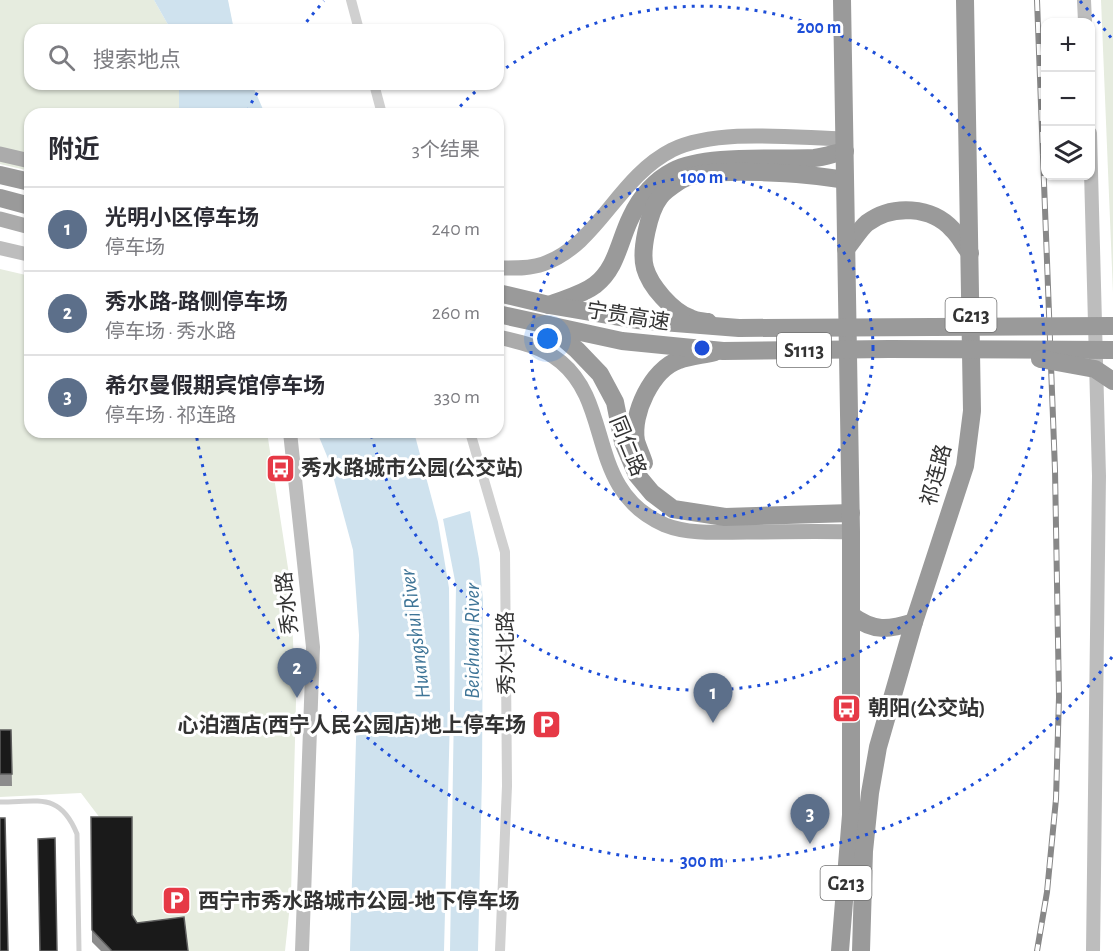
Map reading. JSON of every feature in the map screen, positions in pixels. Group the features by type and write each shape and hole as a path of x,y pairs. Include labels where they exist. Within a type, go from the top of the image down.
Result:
{"highway":[{"name":"G213","path":"840,951 851,815 851,507 842,0"},
{"name":"祁连路","path":"861,951 864,851 878,747 914,622 965,466 972,411 965,0"},
{"path":"549,305 579,294 595,285 609,270 617,255 630,218 642,198 657,182 674,170 704,162 817,158 845,145"},
{"path":"739,328 690,318 658,293 645,267 645,239 651,215 660,196 682,179 708,174 736,172 819,175 845,180"},
{"path":"0,175 24,181"},
{"path":"0,198 24,204"},
{"path":"846,249 866,224 881,215 899,210 919,211 937,217 953,229 970,253"},
{"name":"宁贵高速","path":"504,294 549,305 637,320 739,328 1113,326"},
{"name":"宁贵高速","path":"504,315 622,341 723,351 1113,350"},
{"path":"548,325 600,374 615,402 630,441 659,485 679,498 694,504 718,506 851,507"},
{"path":"889,349 1046,359 1095,369 1113,381"},
{"path":"630,441 645,394 658,374 677,360 723,351"},
{"path":"851,615 864,625 878,628 896,628 914,622"}],"main road":[{"path":"504,268 519,269 542,265 563,256 579,244 634,178 652,162 672,150 693,142 717,137 786,138 845,145"},
{"path":"0,154 24,160"},
{"path":"0,219 24,225"},
{"name":"同仁路","path":"504,339 543,350 561,361 573,374 584,392 594,417 612,473 622,491 646,515 667,526 695,532 851,532"}],"street":[{"path":"351,0 357,24"},
{"path":"1084,0 1085,18"},
{"path":"376,90 380,108"},
{"path":"1091,180 1099,476 1093,951"},
{"path":"0,248 24,254"},
{"name":"秀水路","path":"291,438 313,647 302,951"},
{"name":"秀水北路","path":"472,438 505,552 507,786 500,951"}],"lane":[{"path":"0,802 51,802 61,807 70,818 77,834 79,951"}],"shaded area":[{"path":"0,0 154,0 168,24 24,24 24,90 179,90 179,108 24,108 24,170 0,164"},
{"path":"1101,0 1113,0 1113,293"},
{"path":"0,269 24,275 24,438 268,438 290,581 296,701 291,895 285,951 109,951 103,822 81,793 0,797"}],"water":[{"path":"154,0 228,0 233,24 168,24"},
{"path":"179,90 255,90 262,108 179,108"},
{"name":"Huangshui River","path":"319,438 416,438 438,522 449,588 450,716 444,951 350,951 359,635 353,550 329,461"},
{"name":"Beichuan River","path":"470,511 479,559 483,600 478,951 450,951 456,586 443,519"}],"building":[{"path":"0,730 11,730 12,774 0,774"},
{"path":"91,817 132,817 132,915 137,923 184,917 188,951 112,951 92,930"},
{"path":"0,818 5,818 8,951 0,951"},
{"path":"55,838 57,951 40,951 38,839"}],"railway":[{"path":"1037,0 1055,470 1059,697 1056,799 1047,892 1037,951"}],"place":[{"name":"秀水路城市公园(公交站)","path":"280,468"},
{"name":"秀水路-路侧停车场","path":"297,698"},
{"name":"朝阳(公交站)","path":"847,708"},
{"name":"光明小区停车场","path":"713,723"},
{"name":"心泊酒店(西宁人民公园店)地上停车场","path":"547,725"},
{"name":"希尔曼假期宾馆停车场","path":"810,844"},
{"name":"西宁市秀水路城市公园-地下停车场","path":"177,901"}]}
